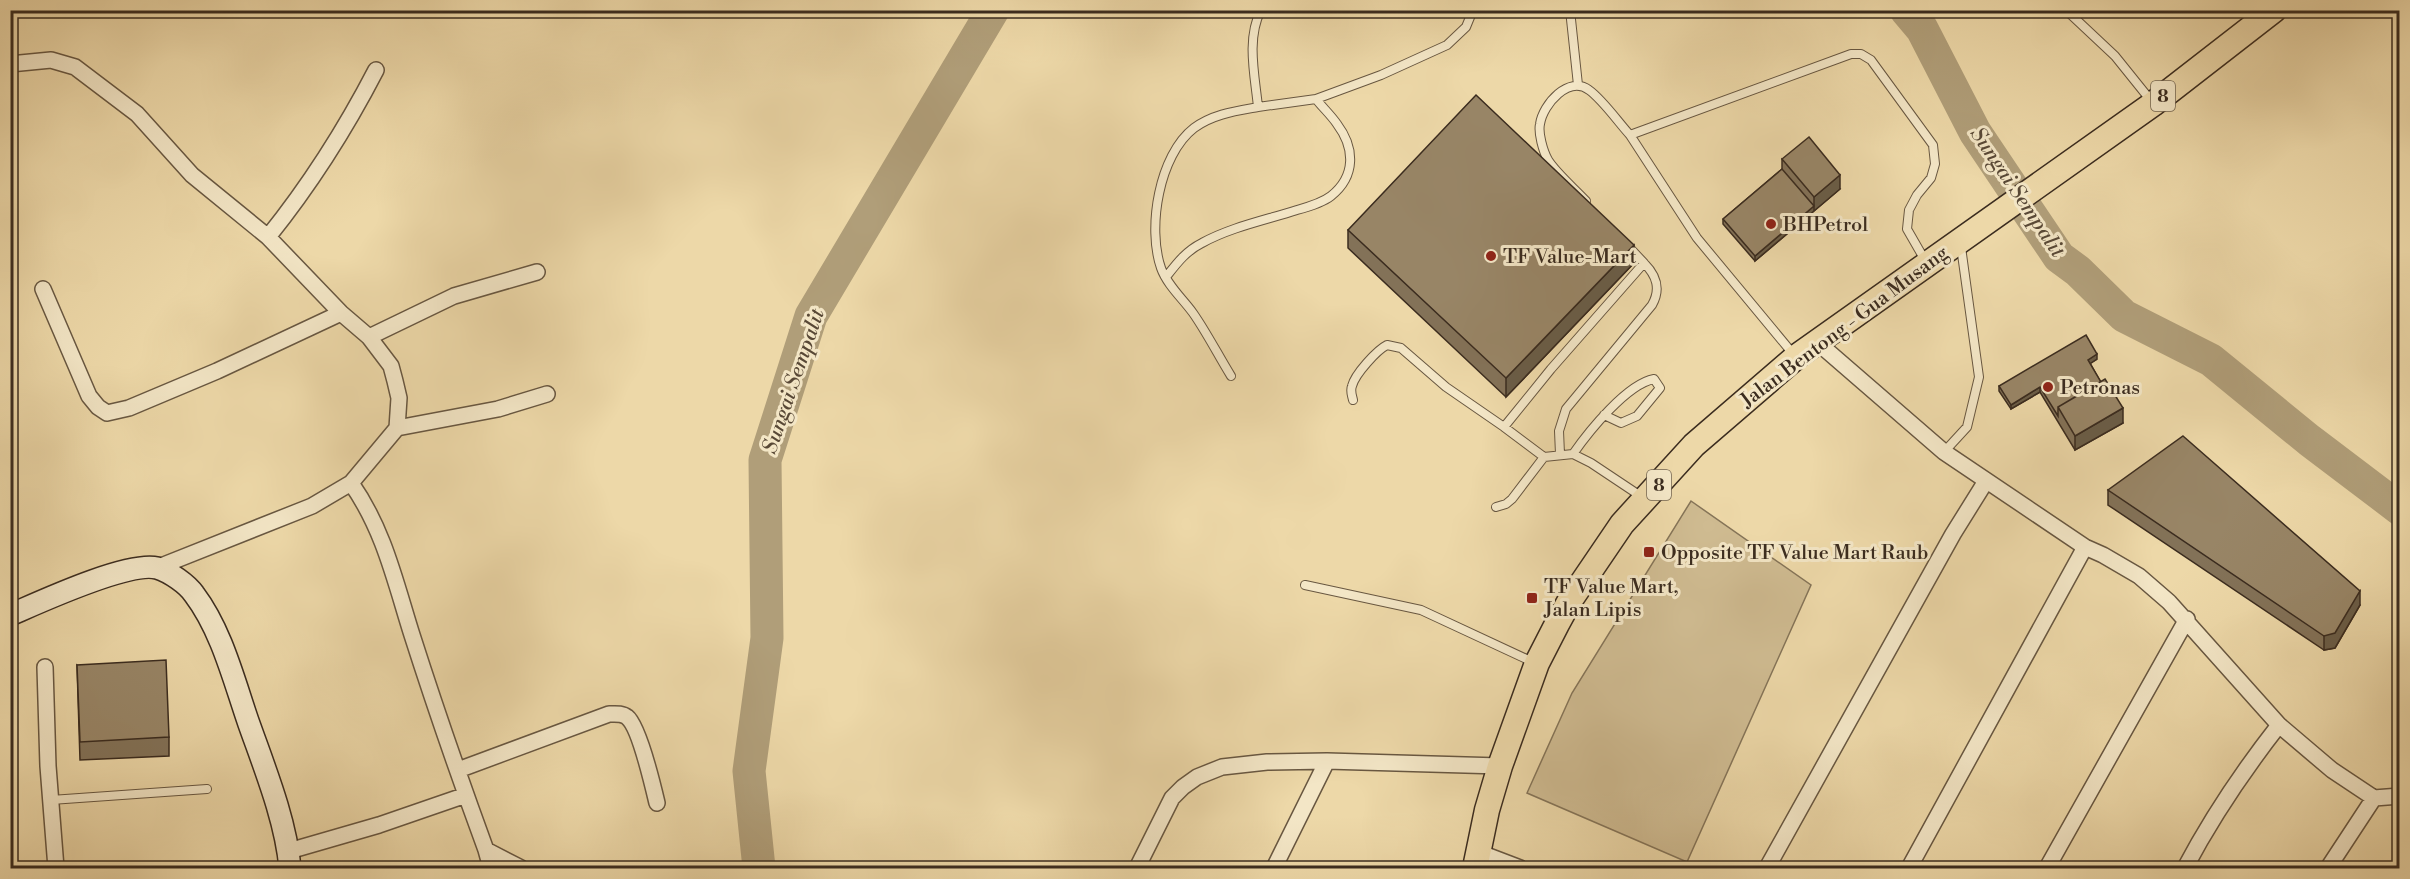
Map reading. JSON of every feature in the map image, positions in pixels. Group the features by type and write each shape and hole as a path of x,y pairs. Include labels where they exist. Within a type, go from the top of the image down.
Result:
{"main road":[{"name":"Jalan Bentong - Gua Musang","path":"1477,860 1487,810 1500,766 1537,663 1569,602 1622,524 1694,445 1796,357 2152,104 2274,10"}],"street":[{"path":"10,64 51,60 75,67 137,114 192,175 268,237 340,313 369,337 391,366 399,398 397,428 351,483 312,506 156,568 104,577 10,615"},
{"path":"268,237 285,216 354,110 376,70"},
{"path":"369,337 454,296 537,272"},
{"path":"44,289 89,396 98,407 107,413 129,408 217,371 340,313"},
{"path":"1817,342 1944,452 2085,547 2139,576 2187,619 2228,669 2279,725 2332,770 2374,798 2400,796"},
{"path":"397,428 498,409 548,394"},
{"path":"1767,868 1953,534 1986,481"},
{"path":"351,483 368,507 393,568 412,635 491,868"},
{"path":"1909,868 2085,547"},
{"path":"156,568 177,578 193,592 213,624 261,756 289,860 379,825 466,795"},
{"path":"2047,868 2187,619"},
{"path":"45,668 56,868"},
{"path":"458,770 609,714 619,714 627,717 633,724 651,776 657,803"},
{"path":"2185,868 2205,831 2241,775 2279,725"},
{"path":"1274,868 1327,760"},
{"path":"1137,868 1172,798 1197,777 1222,767 1267,762 1327,760 1500,766"},
{"path":"2328,868 2374,798"},
{"path":"486,850 521,868"},
{"path":"1477,860 1520,868"}],"lane":[{"path":"1258,107 1253,39 1256,20 1262,10"},
{"path":"1231,376 1194,315 1161,270 1155,232 1159,196 1171,159 1179,145 1194,128 1220,114 1316,99 1381,75 1447,45 1466,27 1473,10"},
{"path":"1570,10 1578,85"},
{"path":"2066,10 2115,56 2152,104"},
{"path":"1630,135 1851,54 1861,54 1871,60 1934,145 1935,164 1931,178 1917,195 1909,210 1907,229 1927,263"},
{"path":"1596,212 1548,159 1541,134 1540,124 1545,109 1561,91 1578,85 1589,90 1630,135 1697,238 1796,357"},
{"path":"1166,277 1186,252 1203,242 1312,205 1330,197 1347,180 1350,161 1348,144 1337,124 1316,99"},
{"path":"1560,454 1559,431 1566,410 1657,296 1656,279 1621,238"},
{"path":"1944,452 1967,427 1979,377 1960,239"},
{"path":"1504,427 1644,263"},
{"path":"1353,400 1352,383 1367,364 1381,348 1388,345 1396,346 1446,387 1544,457"},
{"path":"1573,454 1604,415 1644,381 1654,378 1660,388 1637,416 1621,423 1604,415"},
{"path":"1496,507 1512,499 1544,457 1560,454 1573,454 1591,463 1646,499"},
{"path":"1305,585 1421,610 1537,663"},
{"path":"51,800 207,789"}],"shaded area":[{"path":"1691,501 1811,585 1687,862 1527,793 1572,693"}],"building":[{"name":"TF Value-Mart","path":"1476,95 1634,245 1506,378 1348,230"},
{"path":"1809,137 1840,175 1814,197 1782,159"},
{"path":"1782,169 1814,206 1755,256 1723,219"},
{"path":"2086,335 2097,354 2088,360 2101,382 2058,407 2058,416 2040,387 2011,405 1999,386"},
{"path":"2105,379 2123,408 2075,436 2058,407"},
{"path":"2183,436 2360,591 2335,633 2324,636 2108,490"},
{"path":"166,660 169,737 80,742 77,665"}],"waterway":[{"name":"Sungai Sempalit","path":"759,868 749,771 767,638 765,460 811,316 993,10"},
{"name":"Sungai Sempalit","path":"1906,10 1922,29 1975,132 2059,257 2078,271 2124,316 2211,360 2309,440 2400,509"}],"place":[{"name":"BHPetrol","path":"1771,224"},
{"name":"TF Value-Mart","path":"1491,256"},
{"name":"Petronas","path":"2048,387"},
{"name":"Opposite TF Value Mart Raub","path":"1649,552"},
{"name":"TF Value Mart, Jalan Lipis","path":"1532,598"}]}
